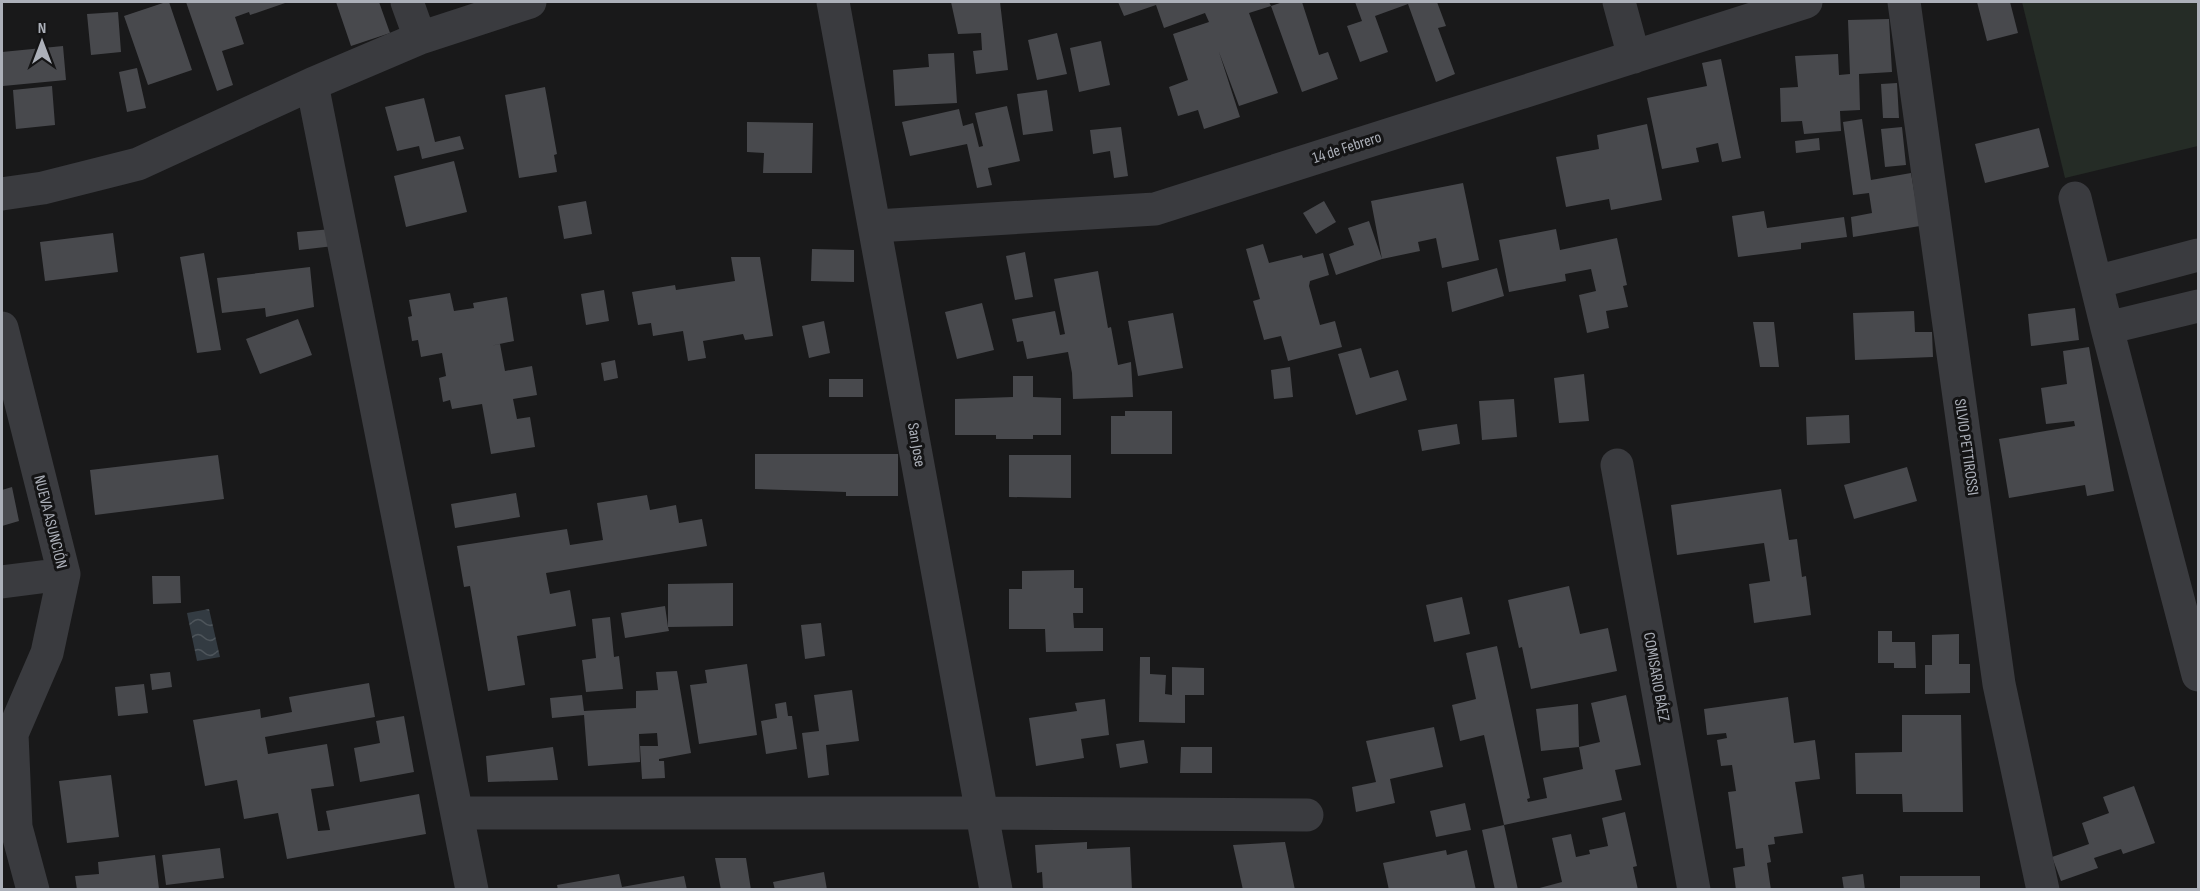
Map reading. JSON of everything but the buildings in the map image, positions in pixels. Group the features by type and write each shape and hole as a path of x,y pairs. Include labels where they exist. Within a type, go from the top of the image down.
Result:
{"street":[{"path":"407,2 420,38"},
{"path":"2,194 43,188 138,164 312,84 420,38 530,2"},
{"name":"San Jose","path":"833,2 876,226 996,890"},
{"path":"1619,2 1634,57"},
{"name":"14 de Febrero","path":"876,226 1155,209 1806,2"},
{"name":"SILVIO PETTIROSSI","path":"1904,2 1999,684 2043,890"},
{"path":"312,84 472,890"},
{"path":"2075,198 2199,675"},
{"path":"2096,282 2199,255"},
{"path":"2107,328 2199,306"},
{"name":"NUEVA ASUNCIÓN","path":"2,328 64,574 46,653 12,734 16,827 33,890"},
{"name":"COMISARIO BÁEZ","path":"1617,465 1694,890"},
{"path":"2,582 64,574"},
{"path":"457,813 1307,815"}],"shaded area":[{"path":"2022,2 2198,2 2198,146 2065,178"}],"water":[{"path":"209,609 220,657 197,661 187,613"}]}
